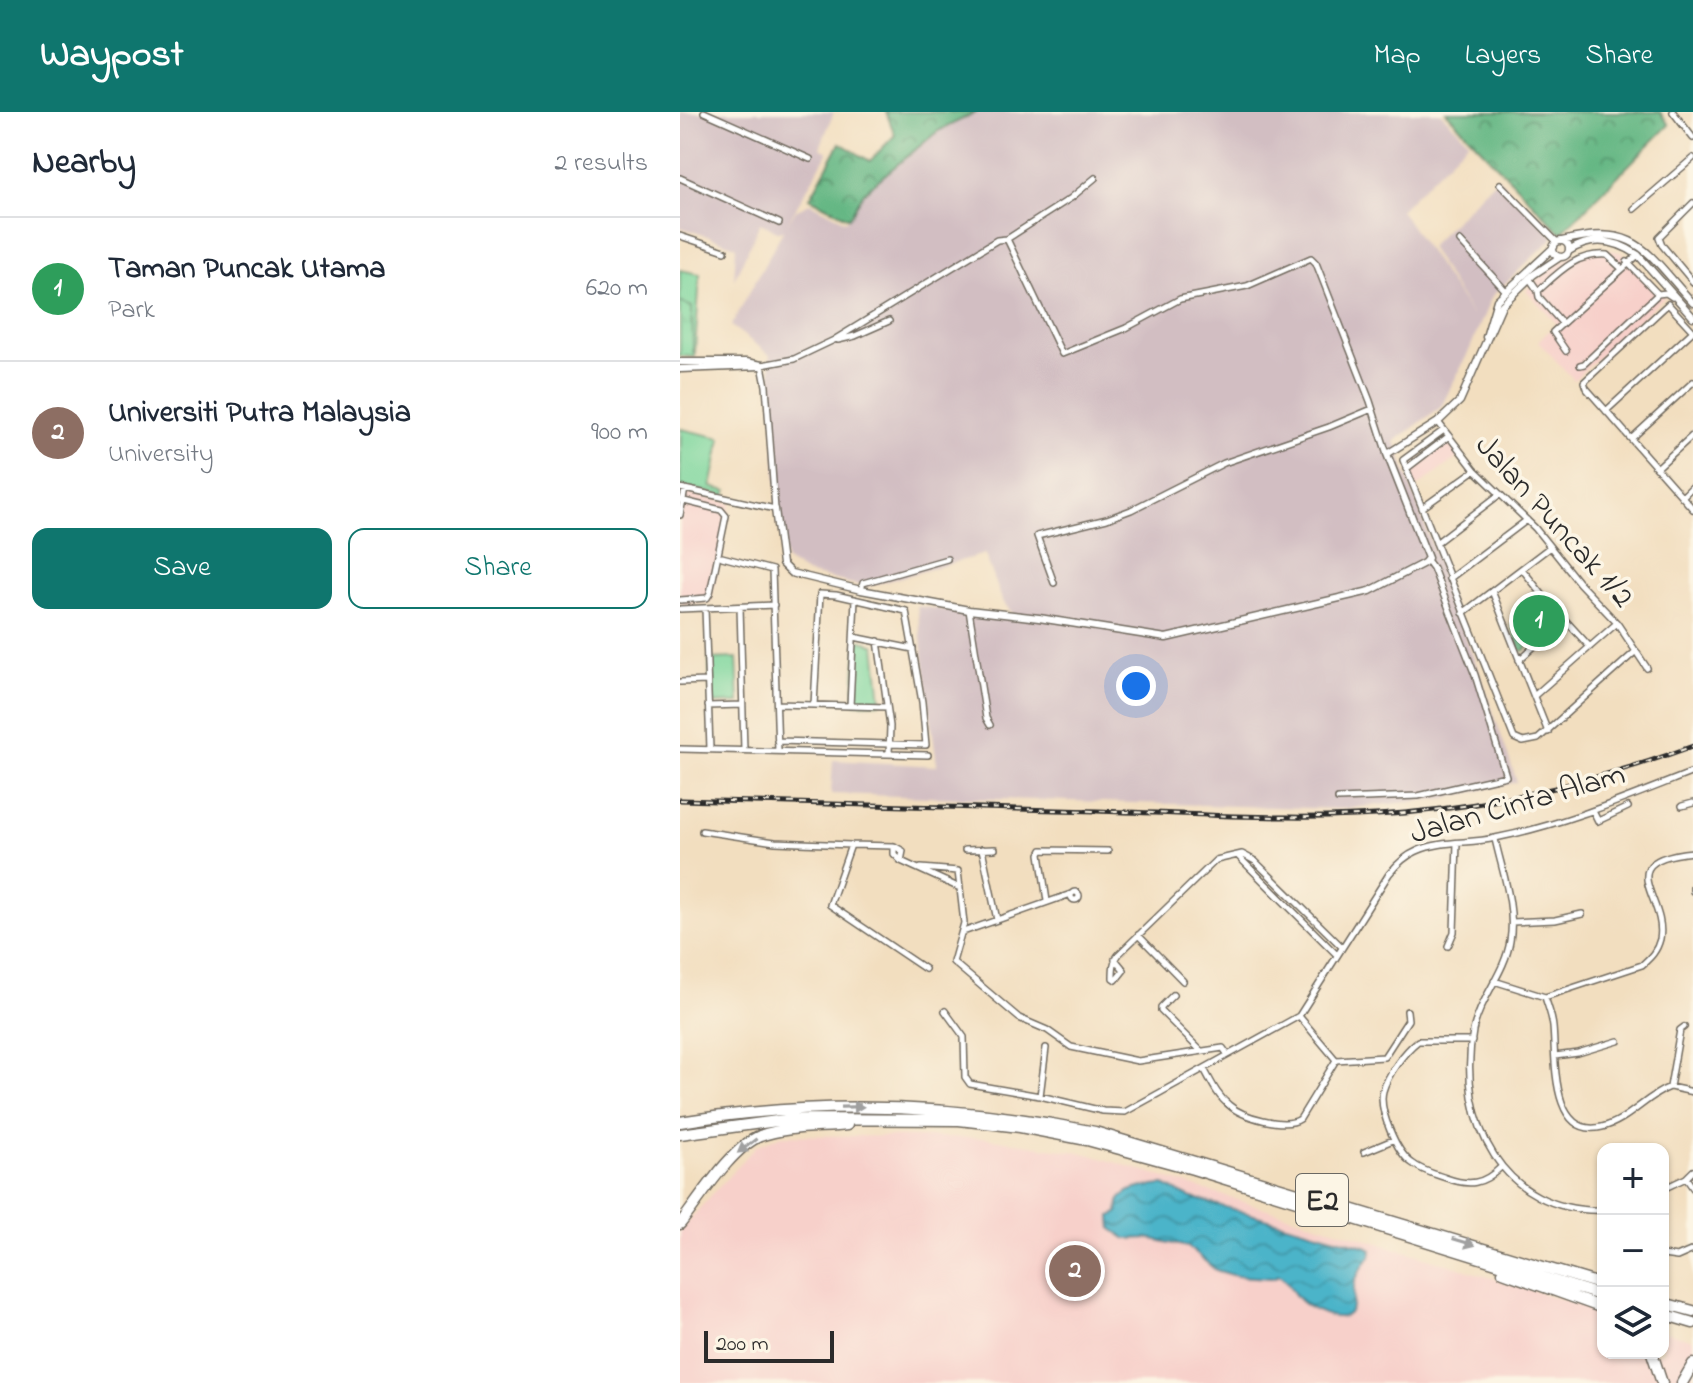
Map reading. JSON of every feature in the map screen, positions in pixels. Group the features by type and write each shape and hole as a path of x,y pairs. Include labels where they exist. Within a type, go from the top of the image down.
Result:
{"highway":[{"name":"E2","path":"680,1120 708,1114 718,1116 788,1108 898,1106 1025,1118 1095,1132 1597,1283"},
{"name":"E2","path":"680,1134 792,1119 905,1118 974,1122 1087,1140 1193,1169 1597,1294"},
{"path":"680,1224 739,1151 762,1135 905,1118"},
{"path":"1466,1254 1480,1265 1597,1306"},
{"path":"1669,1303 1693,1309"},
{"path":"1669,1316 1693,1323"},
{"path":"1654,1359 1662,1383"},
{"path":"1682,1383 1693,1364"}],"street":[{"path":"704,112 810,159"},
{"path":"1673,112 1693,138"},
{"path":"1634,209 1693,158"},
{"path":"680,178 779,223"},
{"path":"680,369 751,368 794,359 834,340 997,240 1007,239 1071,198 1095,178"},
{"path":"1500,184 1557,243 1569,245 1569,251"},
{"path":"1693,203 1659,237 1662,245 1693,282"},
{"path":"1486,340 1487,327 1497,300 1505,290 1557,243 1590,234 1606,233 1631,240 1693,303"},
{"path":"680,236 725,251"},
{"path":"1007,239 1062,354 1126,328 1180,299 1247,286 1311,258 1316,263 1387,454 1475,675 1506,776 1418,796 1338,799"},
{"path":"1460,241 1505,290 1510,291 1569,251 1591,242 1605,241 1627,247 1638,255 1682,306"},
{"path":"1557,243 1554,252 1560,257"},
{"path":"1627,247 1627,262 1658,294 1670,295 1693,317"},
{"path":"1536,288 1568,264 1586,256 1607,255 1621,268"},
{"path":"1566,351 1553,332 1638,255"},
{"path":"1580,365 1658,294 1660,283 1653,272"},
{"path":"1387,454 1438,422 1460,401 1502,305 1529,279"},
{"path":"1529,279 1539,297 1562,323"},
{"path":"1606,411 1693,331 1668,304 1584,382 1606,411 1693,509"},
{"path":"834,340 855,336 889,321"},
{"path":"680,362 746,362 762,365"},
{"path":"762,365 775,509 785,569 799,575 969,610 1166,638 1370,591 1439,553"},
{"path":"1631,439 1693,382"},
{"path":"1054,583 1037,536 1131,510 1224,463 1372,409"},
{"name":"Jalan Puncak 1/2","path":"1438,422 1475,470 1527,520 1617,623 1647,668"},
{"path":"1444,430 1403,460 1518,742 1538,739 1548,732 1636,651"},
{"path":"1657,468 1693,435"},
{"path":"1406,469 1449,436"},
{"path":"1422,508 1475,470"},
{"path":"1682,497 1693,486"},
{"path":"680,515 682,488 775,509"},
{"path":"1436,543 1500,494"},
{"path":"680,600 700,600 710,593 726,516 725,512 681,500"},
{"path":"1449,579 1527,520"},
{"path":"1463,613 1550,547"},
{"path":"722,557 772,570 778,751"},
{"path":"861,590 863,583 947,559"},
{"path":"1522,569 1590,647"},
{"path":"1492,591 1548,732"},
{"path":"777,741 923,746 928,741 907,614 902,609 820,594 814,705"},
{"path":"850,706 855,599"},
{"path":"680,609 774,605"},
{"path":"740,607 744,750"},
{"path":"705,608 710,749"},
{"path":"969,610 986,718 990,725"},
{"path":"1519,660 1564,620"},
{"path":"1534,696 1617,623"},
{"path":"854,637 913,649"},
{"path":"878,641 891,744 889,754"},
{"path":"680,682 707,681"},
{"path":"777,704 887,707"},
{"path":"708,706 742,705"},
{"path":"680,749 928,755"},
{"name":"Jalan Cinta Alam","path":"945,1011 964,1037 966,1081 970,1084 1103,1111 1125,1112 1299,1016 1389,874 1401,860 1417,850 1435,845 1495,839 1593,811 1693,772"},
{"path":"1682,806 1693,803"},
{"path":"1593,811 1598,821 1628,807"},
{"path":"702,831 775,842 894,846 894,854 901,861 961,888"},
{"path":"1495,839 1512,922 1505,962 1477,1016 1472,1041 1471,1080 1476,1115 1487,1146 1501,1167 1521,1185 1546,1200 1566,1207 1597,1210"},
{"path":"1448,946 1454,932 1457,843"},
{"path":"851,845 830,905 925,969"},
{"path":"982,849 997,920"},
{"path":"965,850 995,849"},
{"path":"1047,901 1042,850 1108,851"},
{"path":"1494,981 1545,997 1642,965 1654,954 1660,937 1659,922 1646,885 1647,871 1658,860 1673,854 1693,852"},
{"path":"1115,959 1216,860 1237,855 1255,861 1342,947"},
{"path":"1237,855 1337,955"},
{"path":"1249,867 1255,861"},
{"path":"921,868 957,870 964,911 963,932 954,957 956,966 1019,1018 1047,1030 1071,1047 1138,1061 1223,1048 1228,1055"},
{"path":"963,932 1071,894"},
{"path":"1512,922 1555,920 1582,914"},
{"path":"1138,935 1183,981"},
{"path":"1173,995 1161,1011 1201,1051"},
{"path":"1545,997 1553,1024 1556,1079 1566,1113 1575,1124 1601,1128 1672,1086 1693,1092"},
{"path":"1336,1060 1384,1057 1408,1020 1407,1011"},
{"path":"1299,1016 1336,1060"},
{"path":"1684,1027 1685,1031 1672,1086 1680,1030 1684,1027"},
{"path":"1472,1041 1418,1041 1398,1063 1383,1093 1393,1140 1398,1150 1413,1164 1463,1184 1476,1184 1501,1167"},
{"path":"1555,1056 1578,1053 1618,1041"},
{"path":"1040,1096 1046,1048"},
{"path":"1204,1069 1231,1107 1240,1113 1284,1125 1300,1119 1336,1060"},
{"path":"1364,1152 1393,1140"},
{"path":"1669,1186 1693,1171"},
{"path":"1686,1178 1693,1188"},
{"path":"1669,1256 1677,1257 1693,1250"}],"shaded area":[{"path":"680,112 834,112 820,148 828,152 787,224 797,209 810,203 846,221 864,192 938,131 977,112 1440,112 1469,141 1400,210 1473,317 1429,247 1498,177 1554,237 1492,296 1441,407 1395,441 1517,782 1448,798 1339,809 831,794 833,760 937,766 917,606 1017,620 1002,600 985,554 866,587 806,573 786,561 777,490 770,355 731,326 784,229 780,232 760,223 734,280 736,246 680,227"},
{"path":"1598,248 1620,252 1665,296 1574,380 1538,341 1557,324 1526,290 1556,264 1582,251"},
{"path":"1449,439 1461,455 1416,488 1408,469"},
{"path":"680,492 731,503 711,602 680,604"},
{"path":"782,1135 985,1138 1088,1154 1597,1310 1597,1359 1669,1359 1669,1333 1693,1340 1693,1383 680,1383 680,1230 756,1146"}],"green space":[{"path":"886,112 977,112 938,131 864,192 849,218 810,198 840,143 870,161 895,135"},
{"path":"1446,112 1660,112 1669,125 1561,233"},
{"path":"680,270 700,274 695,352 692,307 680,302"},
{"path":"680,302 692,307 695,357 680,356"},
{"path":"681,429 721,438 711,487 727,491 726,496 680,486"},
{"path":"1534,591 1557,617 1557,621 1523,651 1511,625 1521,621 1516,607"},
{"path":"861,640 875,646 879,703 854,704 857,643"},
{"path":"737,658 739,703 711,704 709,659"}],"water":[{"path":"1164,1185 1189,1197 1368,1247 1372,1250 1371,1255 1356,1278 1349,1313 1337,1317 1315,1310 1299,1300 1279,1275 1272,1278 1236,1276 1216,1270 1188,1247 1148,1238 1127,1239 1112,1229 1111,1216 1118,1213 1123,1196 1140,1188"}],"railway":[{"path":"680,800 1251,816 1367,816 1442,809 1515,797 1623,770 1693,746"}],"place":[{"name":"Taman Puncak Utama","path":"1539,621"},
{"name":"Universiti Putra Malaysia","path":"1075,1271"}]}
